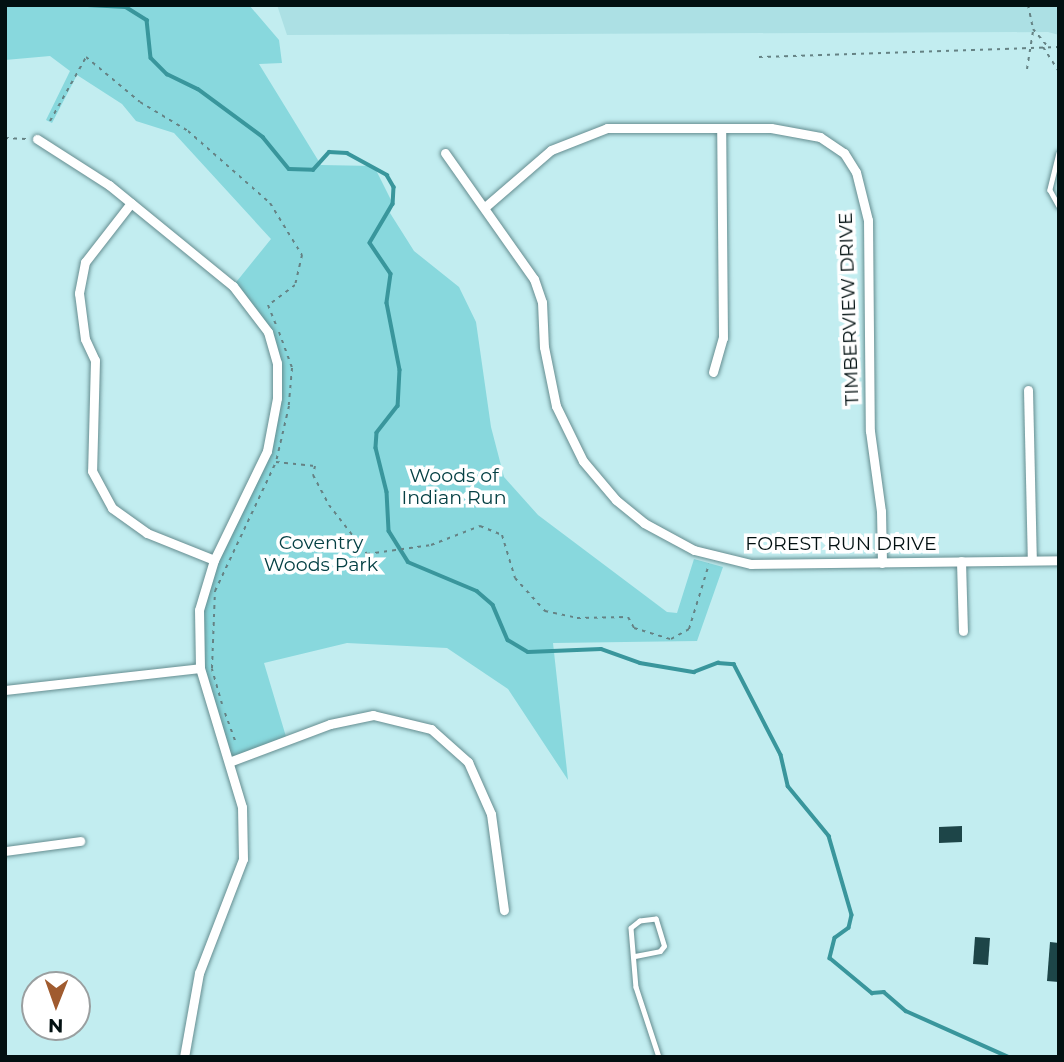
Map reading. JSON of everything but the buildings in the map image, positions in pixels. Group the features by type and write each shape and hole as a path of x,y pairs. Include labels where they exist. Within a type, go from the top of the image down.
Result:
{"street":[{"name":"TIMBERVIEW DRIVE","path":"485,207 551,150 607,128 771,128 820,137 844,153 856,172 868,220 870,431 881,512 882,563"},
{"path":"713,372 723,338 721,128"},
{"path":"37,139 131,203 233,286 268,332 277,363 277,398 267,451 214,560 199,610 200,668 243,807 243,859 199,973 184,1057"},
{"name":"FOREST RUN DRIVE","path":"445,153 534,279 542,302 544,348 556,407 583,461 617,500 644,523 712,555 777,565 1059,560"},
{"path":"131,203 85,262 79,293 85,339 95,360 92,471 112,508 147,533 214,560"},
{"path":"1028,390 1032,560"},
{"path":"961,561 963,631"},
{"path":"5,690 200,668"},
{"path":"229,762 330,724 373,715 431,729 468,762 491,814 504,910"},
{"path":"5,851 80,841"}],"lane":[{"path":"1059,153 1050,190 1059,206"},
{"path":"635,956 660,951 664,946 656,919 634,924 635,956 636,987 659,1057"}],"path":[{"path":"1027,69 1033,29 1028,5"},
{"path":"1033,29 1048,47"},
{"path":"1043,47 1059,72"},
{"path":"759,57 1059,47"},
{"path":"50,121 86,57 140,102 188,131 270,203 293,234 302,255 295,285 268,305 292,368 289,406 276,462 215,591 212,668 235,741"},
{"path":"5,138 37,139"},
{"path":"276,462 315,466 313,475 329,505 367,554 430,545 480,526 502,535 515,578 545,611 577,618 628,617 634,628 671,639 689,629 712,555"}],"shaded area":[{"path":"277,5 1059,5 1059,35 1048,32 287,35"}],"green space":[{"name":"Coventry Woods Park","path":"5,5 249,5 279,40 282,63 259,64 321,165 374,166 393,204 390,213 414,251 459,287 476,322 491,427 504,477 538,515 667,612 677,613 694,559 723,567 697,641 553,643 568,780 508,689 447,648 347,643 264,663 287,740 229,762 200,668 199,610 214,560 267,451 277,363 268,332 233,286 271,239 174,133 136,121 122,104 77,75 52,123 46,120 70,71 50,56 5,60"}],"waterway":[{"path":"88,5 126,7 147,20 151,58 167,74 198,89 263,137 289,169 313,170 329,152 347,153 387,175 394,187 393,204 370,243 391,274 387,303 400,370 398,406 377,433 376,448 387,492 389,531 408,562 477,591 493,605 508,640 528,652 601,649 640,663 694,672 718,663 734,664 781,755 788,786 829,836 852,915 849,928 835,938 830,958 872,993 884,992 906,1011 1009,1057"}],"park label":[{"name":"Woods of Indian Run","path":"454,487"}]}
